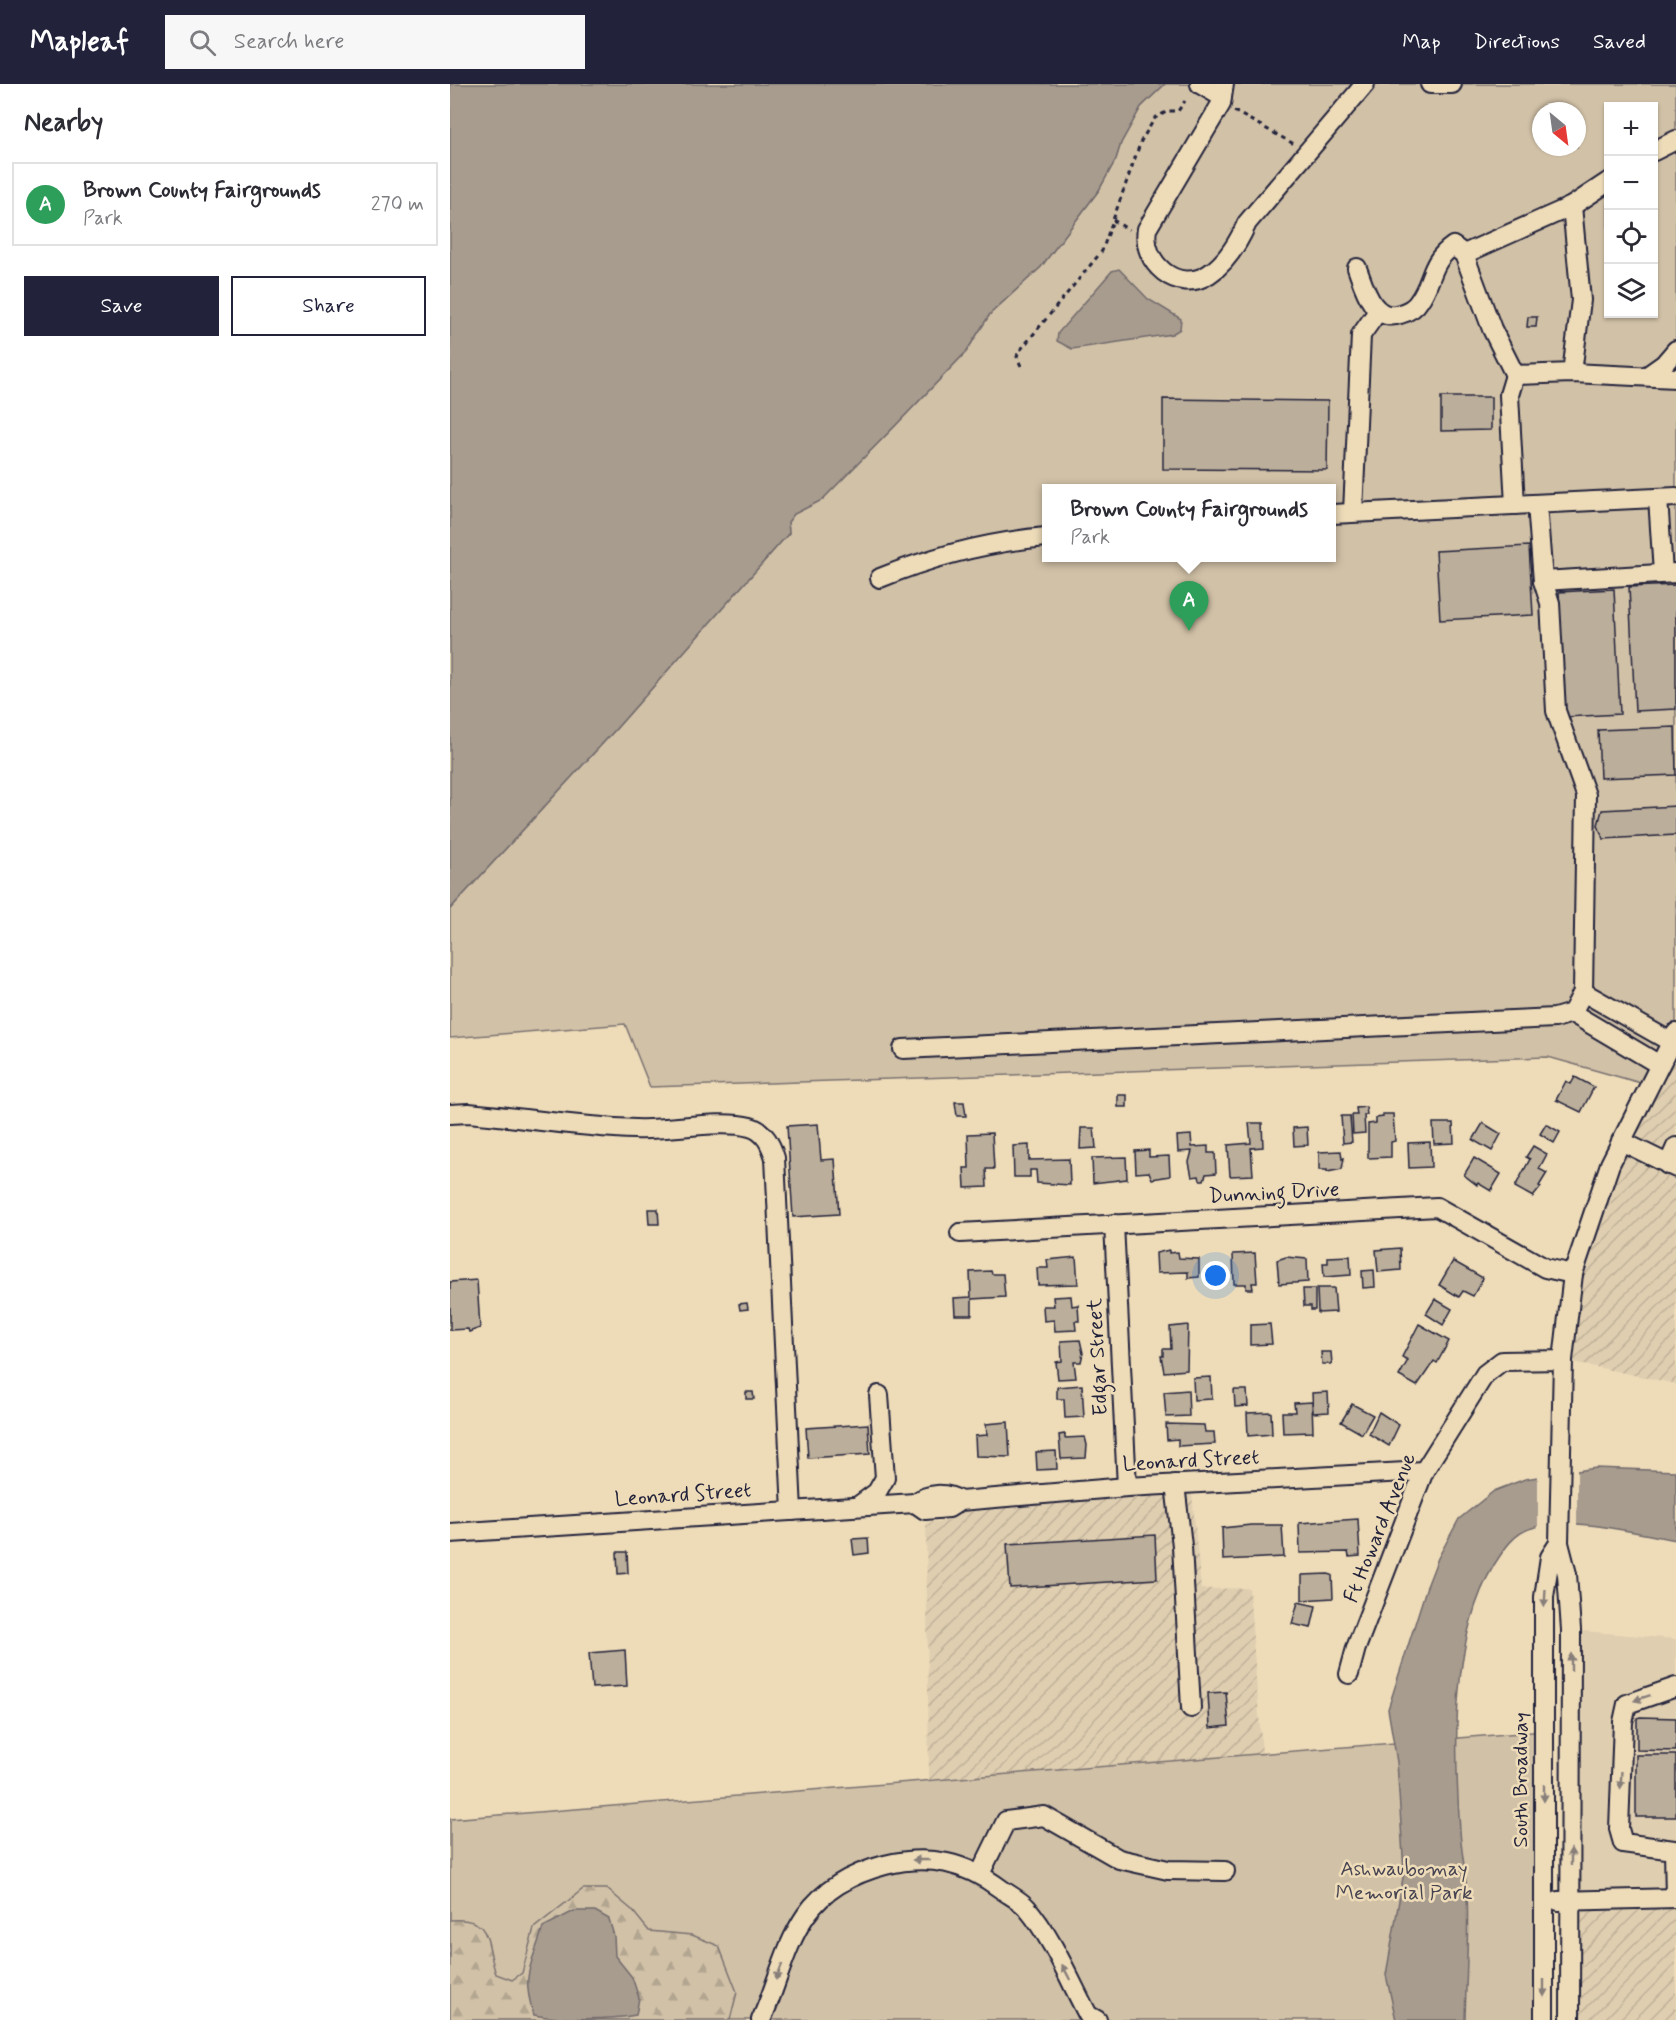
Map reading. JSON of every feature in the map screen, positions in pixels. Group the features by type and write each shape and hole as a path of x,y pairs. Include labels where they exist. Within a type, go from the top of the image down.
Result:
{"street":[{"path":"1200,84 1222,95 1147,229 1146,245 1150,257 1160,270 1179,279 1193,280 1207,276 1224,261 1247,223 1365,84"},
{"path":"1430,84 1452,84"},
{"path":"1658,149 1676,140"},
{"path":"1464,254 1572,206 1604,185"},
{"path":"1572,206 1581,300 1572,373"},
{"path":"1358,268 1365,292 1378,310 1390,316 1411,309 1419,302 1439,256 1452,246 1464,254 1492,329 1515,375 1509,394 1515,505"},
{"path":"1353,512 1361,335 1378,310"},
{"path":"1647,376 1664,364 1676,350"},
{"path":"1515,375 1572,373 1676,378"},
{"path":"1336,514 1667,497 1670,573 1543,581"},
{"path":"903,1049 1555,1018 1572,1013 1583,992 1586,795 1556,711 1550,603 1543,581 1537,504"},
{"path":"880,578 930,558 1007,541 1042,538"},
{"path":"1563,1360 1573,1274 1610,1164 1658,1064 1674,1038 1583,992"},
{"path":"1572,1013 1658,1064"},
{"path":"450,1114 480,1114 636,1129 751,1127 764,1136 771,1145 776,1158 792,1511"},
{"path":"1621,1141 1672,1166 1676,1147"},
{"name":"Dunning Drive","path":"960,1233 1437,1207 1545,1268 1573,1274"},
{"name":"Edgar Street","path":"1114,1224 1127,1487"},
{"name":"South Broadway","path":"1563,1360 1559,1543 1567,1575 1571,1630 1570,2020"},
{"name":"Ft Howard Avenue","path":"1349,1674 1356,1648 1424,1471 1485,1374 1502,1361 1563,1360"},
{"path":"858,1506 877,1492 885,1478 879,1395"},
{"name":"Leonard Street","path":"452,1533 915,1503 923,1497 950,1494 960,1501 1127,1487 1424,1471"},
{"path":"1174,1484 1182,1546 1191,1708"},
{"name":"South Broadway","path":"1544,2020 1545,1597 1550,1557 1559,1543"},
{"path":"1544,1901 1676,1898 1675,1850 1623,1843 1620,1838 1623,1733 1627,1704 1676,1688"},
{"path":"980,1874 1006,1821 1044,1816 1119,1859 1168,1870 1225,1871"},
{"path":"761,2020 787,1951 802,1922 830,1891 846,1879 867,1870 915,1860 955,1863 980,1874 1025,1906 1046,1935 1088,2015 1097,2020"}],"path":[{"path":"1222,95 1301,148"},
{"path":"1021,366 1017,357 1018,353 1102,251 1141,141 1155,118 1168,111 1179,111 1185,101"}],"shaded area":[{"path":"450,84 1165,84 1141,107 1099,190 1041,267 990,314 966,352 822,500 794,514 788,522 789,533 615,730 450,909"},
{"path":"1119,269 1148,299 1181,319 1180,329 1172,334 1072,349 1057,341 1058,333 1112,271"},
{"path":"1676,1033 1676,1384 1563,1360 1573,1274 1610,1164"},
{"path":"1596,1468 1676,1471 1676,1540 1604,1527 1549,1525 1532,1528 1520,1534 1494,1565 1480,1593 1470,1625 1459,1694 1458,1798 1468,1909 1465,2020 1396,2020 1386,1975 1404,1872 1397,1762 1388,1709 1426,1589 1438,1558 1459,1519 1494,1491 1525,1479"},
{"path":"1191,1483 1201,1589 1249,1588 1262,1753 929,1780 926,1523 950,1520 952,1498"},
{"path":"1571,1630 1676,1639 1676,1898 1571,1901"},
{"path":"1676,1898 1676,2020 1571,2020 1571,1901"},
{"path":"574,1911 595,1911 609,1919 614,1936 615,1956 632,1977 639,1998 636,2015 585,2019 534,2015 528,1990 529,1970 543,1927"}],"green space":[{"path":"1165,84 1676,84 1676,1033 1648,1085 1548,1057 650,1087 625,1024 450,1038 450,909 615,730 789,533 788,522 794,514 822,500 966,352 990,314 1041,267 1099,190 1116,159 1121,143 1141,107"},
{"name":"Ashwaubomay Memorial Park","path":"1544,1731 1544,2020 450,2020 450,1819"},
{"path":"583,1889 607,1889 632,1910 649,1931 692,1935 719,1946 737,1992 730,2020 450,2020 450,1920 474,1922 481,1927 488,1942 496,1974 512,1980 522,1973 534,1928"}],"pier":[{"path":"1577,1468 1577,1528 1538,1530 1538,1474"}],"building":[{"path":"1528,317 1537,317 1536,327 1527,327"},
{"path":"1441,397 1491,397 1491,430 1441,431"},
{"path":"1163,399 1328,401 1327,470 1163,469"},
{"path":"1529,546 1533,615 1440,620 1436,551"},
{"path":"1676,585 1676,709 1635,711 1629,587"},
{"path":"1614,589 1620,714 1565,717 1559,592"},
{"path":"1675,727 1676,775 1600,778 1598,730"},
{"path":"1676,806 1676,835 1603,839 1598,825 1602,810"},
{"path":"1575,1077 1594,1087 1581,1112 1556,1100 1566,1081 1571,1084"},
{"path":"1118,1095 1127,1095 1127,1107 1118,1107"},
{"path":"955,1102 964,1102 966,1116 957,1116"},
{"path":"1366,1107 1365,1133 1353,1134 1352,1115 1357,1115 1356,1108"},
{"path":"1383,1114 1393,1114 1395,1141 1391,1142 1391,1157 1368,1158 1368,1124 1376,1123 1376,1118 1383,1117"},
{"path":"1341,1116 1350,1116 1352,1142 1343,1143"},
{"path":"1249,1123 1262,1123 1263,1147 1251,1148 1253,1175 1230,1176 1228,1145 1251,1143"},
{"path":"1433,1123 1453,1123 1454,1143 1434,1144"},
{"path":"1483,1123 1501,1134 1492,1151 1473,1140"},
{"path":"818,1124 821,1160 835,1159 839,1214 793,1217 787,1126"},
{"path":"1546,1124 1560,1132 1554,1143 1540,1134"},
{"path":"1307,1127 1308,1145 1294,1146 1293,1128"},
{"path":"1081,1128 1094,1128 1096,1148 1080,1149"},
{"path":"992,1133 994,1169 986,1169 987,1187 965,1188 964,1168 969,1168 968,1134"},
{"path":"1191,1135 1192,1147 1208,1146 1208,1153 1215,1153 1216,1173 1206,1174 1204,1180 1200,1180 1199,1176 1192,1177 1189,1162 1192,1151 1178,1152 1177,1136"},
{"path":"1430,1142 1431,1167 1409,1168 1408,1143"},
{"path":"1029,1145 1029,1160 1069,1159 1070,1185 1037,1183 1036,1170 1030,1170 1030,1177 1014,1177 1013,1146"},
{"path":"1533,1146 1547,1154 1539,1169 1547,1173 1539,1186 1541,1187 1533,1197 1515,1187 1530,1159 1526,1157"},
{"path":"1149,1150 1149,1157 1169,1156 1170,1176 1152,1179 1149,1172 1136,1173 1135,1151"},
{"path":"1341,1151 1342,1159 1344,1158 1342,1169 1327,1172 1327,1170 1319,1170 1319,1152"},
{"path":"1126,1157 1127,1179 1093,1183 1092,1158"},
{"path":"1474,1158 1501,1174 1491,1191 1478,1183 1477,1185 1464,1175"},
{"path":"648,1209 658,1209 659,1224 649,1224"},
{"path":"1400,1248 1401,1270 1378,1272 1376,1250"},
{"path":"1169,1250 1169,1253 1178,1252 1179,1258 1199,1259 1199,1277 1188,1278 1188,1272 1157,1273 1156,1253"},
{"path":"1255,1253 1257,1283 1252,1283 1253,1289 1246,1289 1246,1284 1234,1284 1233,1254"},
{"path":"1350,1256 1351,1275 1324,1277 1323,1263 1328,1263 1328,1257"},
{"path":"1076,1257 1078,1284 1038,1285 1037,1268 1048,1268 1047,1260"},
{"path":"1286,1257 1307,1259 1308,1282 1279,1284 1277,1260"},
{"path":"1453,1261 1483,1278 1473,1296 1463,1291 1459,1297 1439,1285"},
{"path":"1374,1270 1375,1287 1363,1288 1362,1271"},
{"path":"991,1271 992,1274 1003,1274 1005,1297 972,1299 972,1315 955,1315 954,1298 971,1297 970,1272"},
{"path":"477,1280 480,1328 469,1332 468,1329 450,1330 450,1282"},
{"path":"1317,1288 1334,1288 1336,1312 1318,1313"},
{"path":"1303,1289 1315,1289 1315,1310 1311,1310 1311,1306 1304,1306"},
{"path":"1071,1296 1072,1306 1078,1305 1079,1321 1075,1321 1076,1330 1055,1331 1054,1320 1044,1321 1043,1306 1054,1306 1053,1297"},
{"path":"1435,1299 1452,1309 1443,1325 1426,1314"},
{"path":"747,1303 748,1309 740,1310 739,1304"},
{"path":"1270,1324 1272,1344 1250,1345 1250,1325"},
{"path":"1419,1324 1449,1341 1437,1363 1434,1361 1417,1386 1399,1376 1408,1360 1402,1357"},
{"path":"1188,1325 1187,1370 1164,1372 1161,1356 1163,1356 1163,1349 1171,1349 1170,1327"},
{"path":"1080,1340 1083,1353 1081,1362 1074,1362 1076,1378 1058,1379 1056,1362 1062,1361 1061,1341"},
{"path":"1321,1352 1331,1352 1332,1364 1322,1364"},
{"path":"1211,1377 1212,1399 1194,1400 1193,1378"},
{"path":"1082,1385 1084,1417 1065,1418 1064,1399 1057,1399 1057,1387"},
{"path":"1188,1390 1189,1416 1166,1417 1164,1392"},
{"path":"1234,1390 1247,1390 1248,1406 1235,1407"},
{"path":"746,1392 753,1392 754,1399 746,1399"},
{"path":"1328,1392 1329,1412 1313,1413 1312,1393"},
{"path":"1312,1402 1313,1432 1283,1433 1282,1412 1295,1412 1294,1403"},
{"path":"1352,1404 1373,1415 1362,1434 1341,1422"},
{"path":"1271,1412 1272,1434 1248,1436 1247,1413"},
{"path":"1379,1412 1399,1425 1389,1446 1369,1434"},
{"path":"1008,1422 1010,1457 976,1456 975,1436 987,1435 986,1424"},
{"path":"868,1424 870,1454 808,1458 806,1428"},
{"path":"1166,1424 1204,1425 1205,1432 1214,1432 1215,1444 1178,1446 1178,1439 1167,1440"},
{"path":"1065,1434 1065,1438 1085,1437 1086,1458 1061,1459 1059,1435"},
{"path":"1056,1451 1057,1469 1037,1470 1036,1452"},
{"path":"1358,1519 1360,1556 1349,1557 1348,1552 1300,1553 1299,1523"},
{"path":"1282,1525 1284,1557 1223,1560 1222,1528"},
{"path":"1155,1535 1157,1579 1010,1588 1007,1544"},
{"path":"868,1538 869,1553 854,1555 852,1539"},
{"path":"617,1552 627,1552 628,1573 618,1574"},
{"path":"1302,1575 1332,1575 1333,1598 1302,1600"},
{"path":"1298,1602 1316,1606 1311,1628 1292,1624"},
{"path":"625,1650 627,1686 592,1688 589,1653"},
{"path":"1226,1692 1229,1726 1210,1728 1208,1693"},
{"path":"1637,1718 1676,1718 1676,1751 1637,1750"},
{"path":"1636,1755 1676,1755 1676,1817 1636,1817"}],"place":[{"name":"Brown County Fairgrounds","path":"1189,631"}]}
